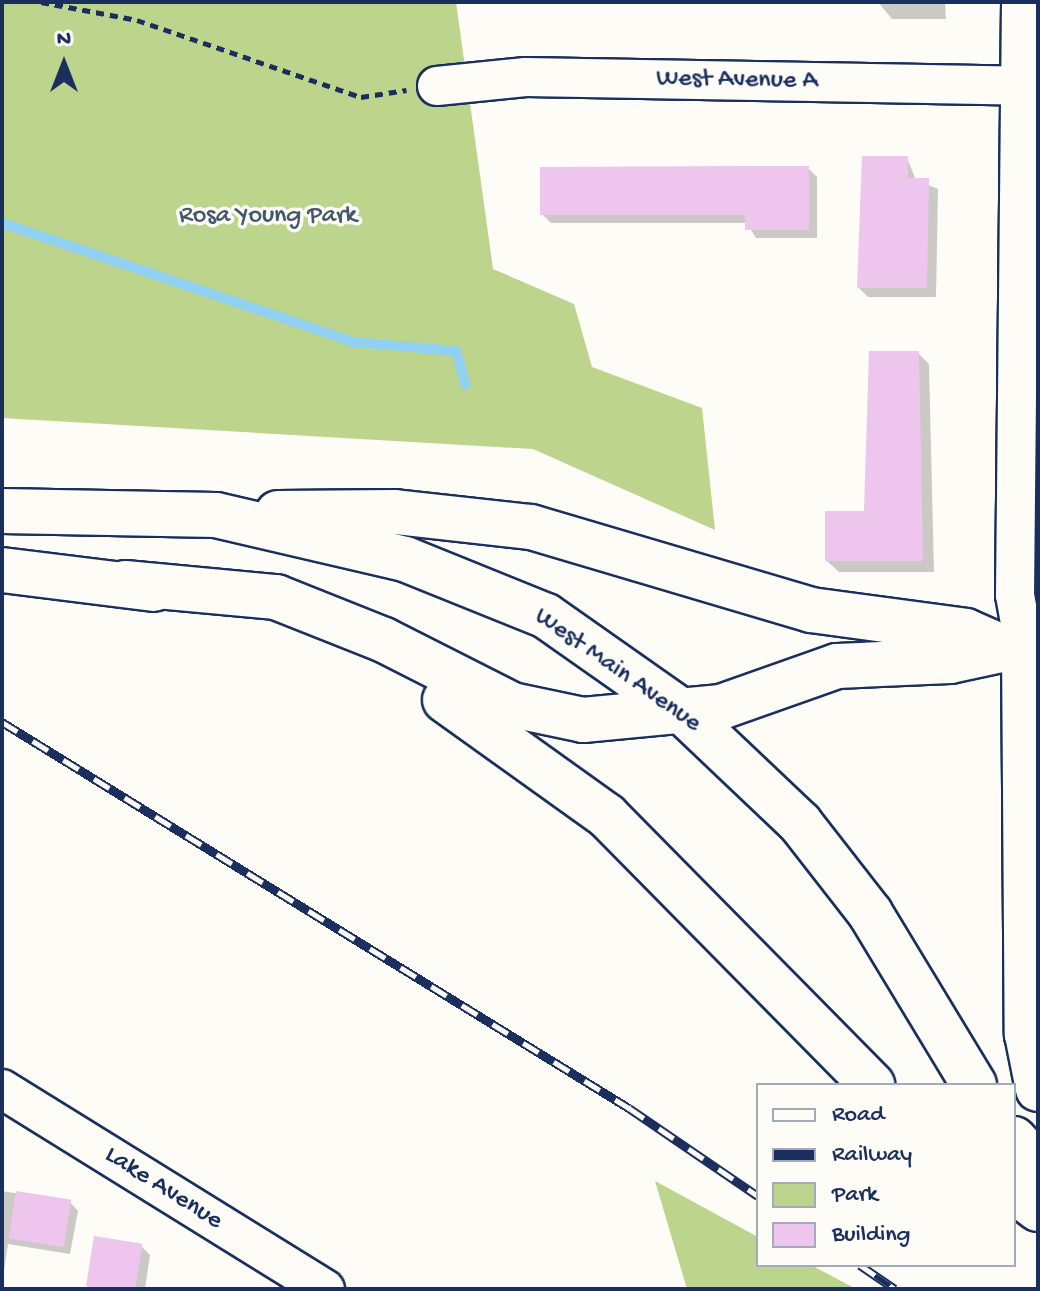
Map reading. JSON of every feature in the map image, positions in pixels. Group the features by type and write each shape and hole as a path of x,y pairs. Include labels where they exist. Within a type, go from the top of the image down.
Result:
{"main road":[{"name":"West Main Avenue","path":"2,511 216,515 405,559 477,584 546,616 684,713 778,799 839,871 973,1083"},
{"path":"216,515 395,512 498,521 811,610 966,631 1011,645"},
{"path":"2,570 276,597 532,711 610,721 684,713 837,666 950,661 1011,645"},
{"path":"125,583 320,639 503,737 618,826 870,1083"},
{"path":"1011,645 1027,1034 1038,1089"},
{"path":"1016,1141 1038,1165"},
{"path":"1016,1192 1038,1209"}],"street":[{"path":"1011,645 1030,86 1021,2"},
{"name":"West Avenue A","path":"437,86 526,77 1030,86"},
{"name":"Lake Avenue","path":"2,1089 325,1289"}],"path":[{"path":"41,2 137,20 361,97 437,86"}],"green space":[{"name":"Rosa Young Park","path":"2,2 456,2 493,269 574,304 592,367 702,408 715,530 533,449 2,418"},
{"path":"655,1181 756,1236 756,1267 815,1267 856,1289 687,1289"}],"building":[{"path":"862,156 908,156 908,178 929,178 927,288 857,288"},
{"path":"809,166 809,230 745,230 745,215 540,215 540,167"},
{"path":"869,351 919,351 923,561 825,561 825,511 864,511"},
{"path":"16,1191 71,1200 64,1247 8,1238"},
{"path":"94,1236 142,1244 135,1289 86,1286"}],"waterway":[{"path":"2,223 353,342 456,351 466,385"}],"railway":[{"path":"2,722 629,1108 756,1195"},
{"path":"863,1267 895,1289"}]}
